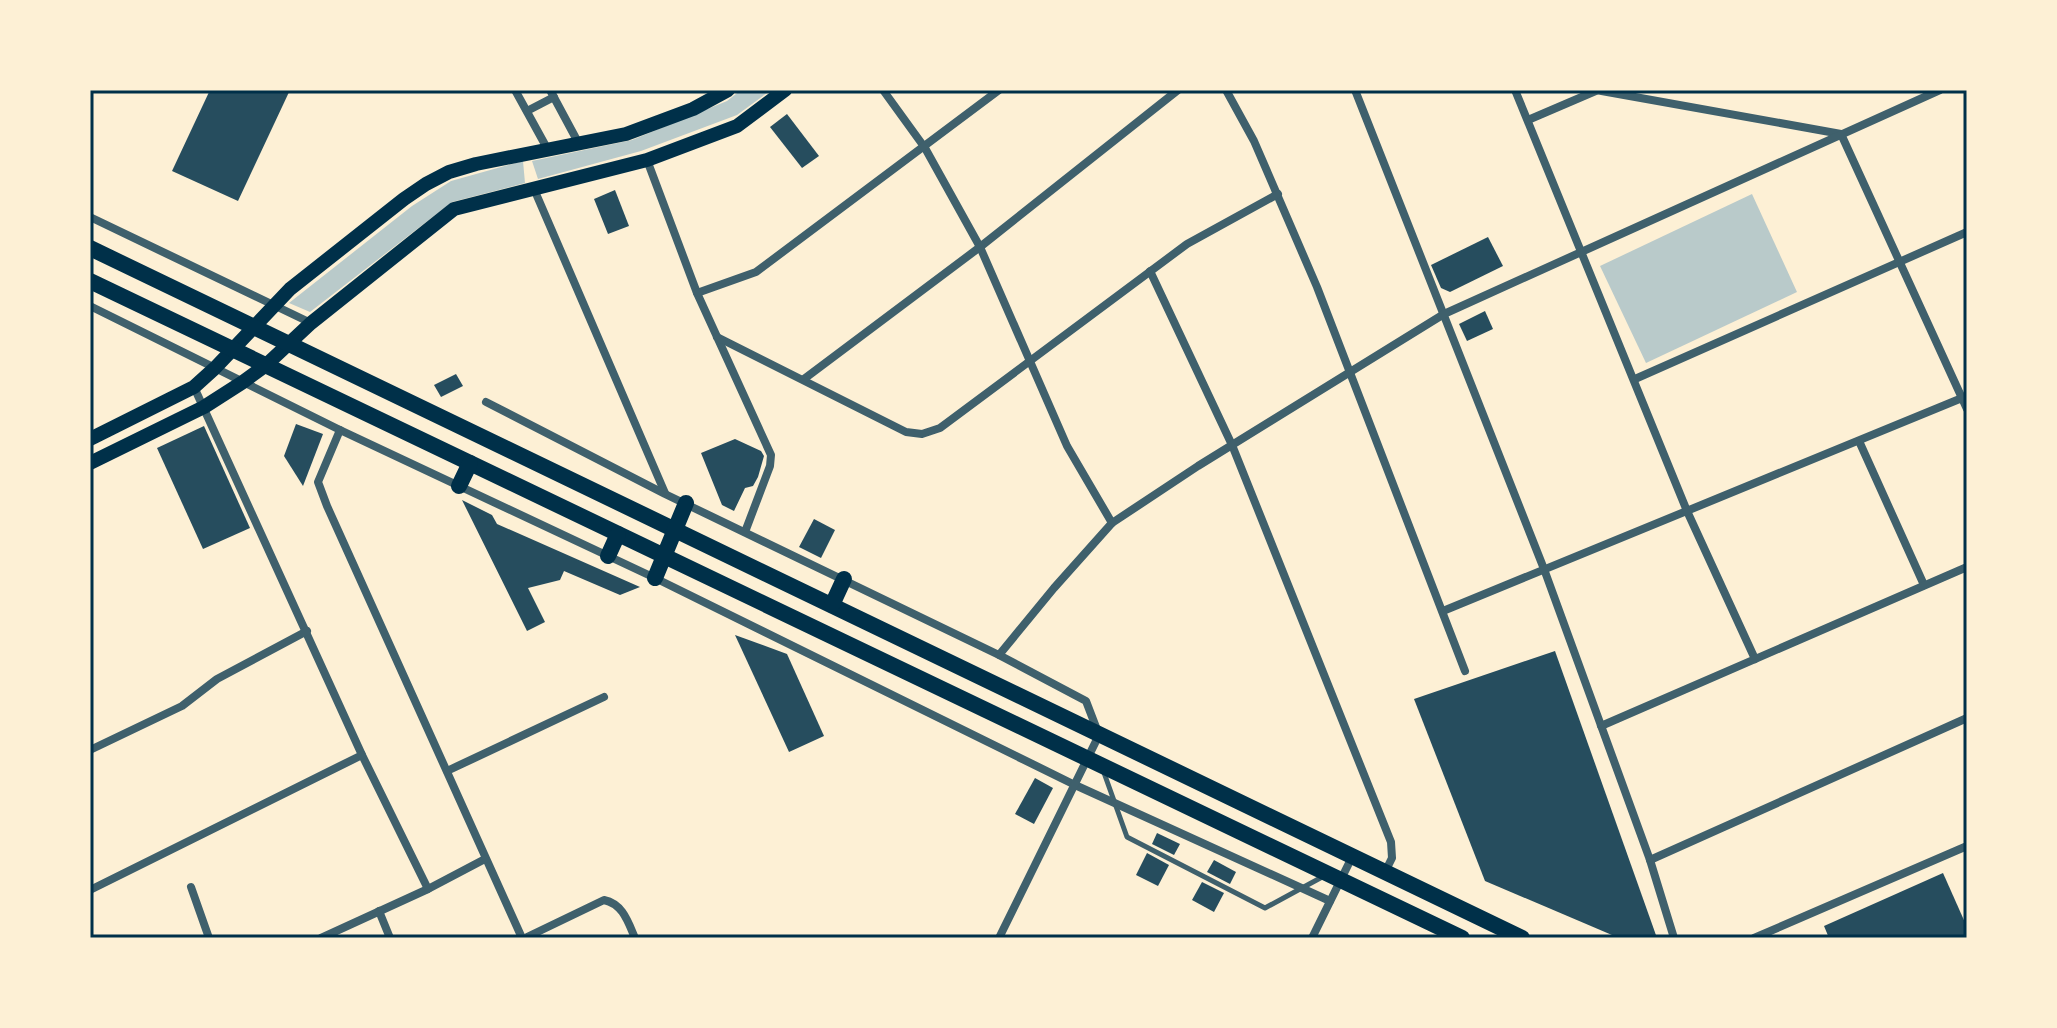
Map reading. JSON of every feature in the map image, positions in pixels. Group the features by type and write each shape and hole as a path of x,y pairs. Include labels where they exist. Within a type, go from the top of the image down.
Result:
{"highway":[{"path":"90,248 1522,938"},
{"path":"90,281 1462,938"},
{"path":"459,486 470,463"},
{"path":"655,578 686,503"},
{"path":"608,556 618,534"},
{"path":"832,605 844,579"}],"main road":[{"path":"90,439 194,387 276,303 326,260 426,184 449,172 476,164 626,134 693,109 728,90"},
{"path":"90,463 204,407 243,382 311,323 454,209 647,160 737,126 785,90"}],"street":[{"path":"515,90 548,150"},
{"path":"883,90 925,148 980,247 1067,446 1112,523"},
{"path":"697,293 756,272 999,90"},
{"path":"804,379 980,247 1178,90"},
{"path":"1226,90 1278,194 1351,371 1465,671"},
{"path":"1355,90 1544,569 1650,860 1674,938"},
{"path":"1515,90 1687,511 1755,659"},
{"path":"1528,120 1597,90 1841,134"},
{"path":"999,655 1112,523 1444,314 1940,90"},
{"path":"527,111 552,94 579,144"},
{"path":"1841,134 1967,409"},
{"path":"647,160 697,293 771,455 770,466 745,532"},
{"path":"534,189 665,494"},
{"path":"717,337 906,432 922,434 940,428 1187,244 1278,194"},
{"path":"90,217 276,303 311,323"},
{"path":"1635,379 1967,232"},
{"path":"1150,271 1232,445 1391,842 1392,858 1385,872"},
{"path":"90,306 340,430 655,578 1116,805 1330,901"},
{"path":"194,387 362,755 428,889"},
{"path":"1443,611 1962,398"},
{"path":"486,402 665,494 999,655 1086,701 1099,735 1094,762 1075,785 999,938"},
{"path":"340,430 318,482 485,859 524,938 604,900 622,909 635,938"},
{"path":"1859,441 1924,585"},
{"path":"1601,726 1967,567"},
{"path":"90,750 182,706 217,679 307,631"},
{"path":"447,771 604,697"},
{"path":"1650,860 1967,718"},
{"path":"90,890 362,755"},
{"path":"1754,938 1967,846"},
{"path":"1312,938 1330,901 1334,877 1352,857"},
{"path":"321,938 485,859"},
{"path":"191,887 209,938"},
{"path":"379,911 390,938"}],"lane":[{"path":"1094,762 1116,805 1127,837 1265,908 1300,889 1334,877"}],"shaded area":[{"path":"741,90 771,90 737,115 641,151 538,179 532,161 632,140 727,101"},
{"path":"523,161 525,183 452,202 310,312 289,303 412,206 451,181"},
{"path":"1752,194 1797,292 1646,363 1600,266"}],"building":[{"path":"210,90 290,90 238,201 172,171"},
{"path":"787,114 819,156 802,168 770,127"},
{"path":"615,190 629,226 608,234 594,199"},
{"path":"1488,237 1503,266 1450,292 1441,288 1431,265"},
{"path":"1485,311 1493,329 1467,341 1459,324"},
{"path":"456,374 463,386 441,397 434,385"},
{"path":"296,424 323,434 303,486 284,456"},
{"path":"204,426 250,528 203,549 157,448"},
{"path":"735,439 761,451 764,456 758,477 753,486 745,488 734,511 722,505 701,453"},
{"path":"462,500 492,515 497,524 640,587 620,595 564,571 560,580 528,588 545,622 527,631"},
{"path":"814,519 835,530 821,558 799,547"},
{"path":"735,635 787,654 824,736 789,752"},
{"path":"1555,651 1657,938 1619,938 1485,881 1414,699"},
{"path":"1035,778 1053,788 1034,824 1015,814"},
{"path":"1157,833 1180,844 1174,855 1152,844"},
{"path":"1147,853 1169,865 1158,886 1136,875"},
{"path":"1214,860 1236,872 1230,884 1207,872"},
{"path":"1943,873 1967,927 1967,938 1829,938 1824,926"},
{"path":"1202,882 1224,893 1214,912 1192,900"}]}
